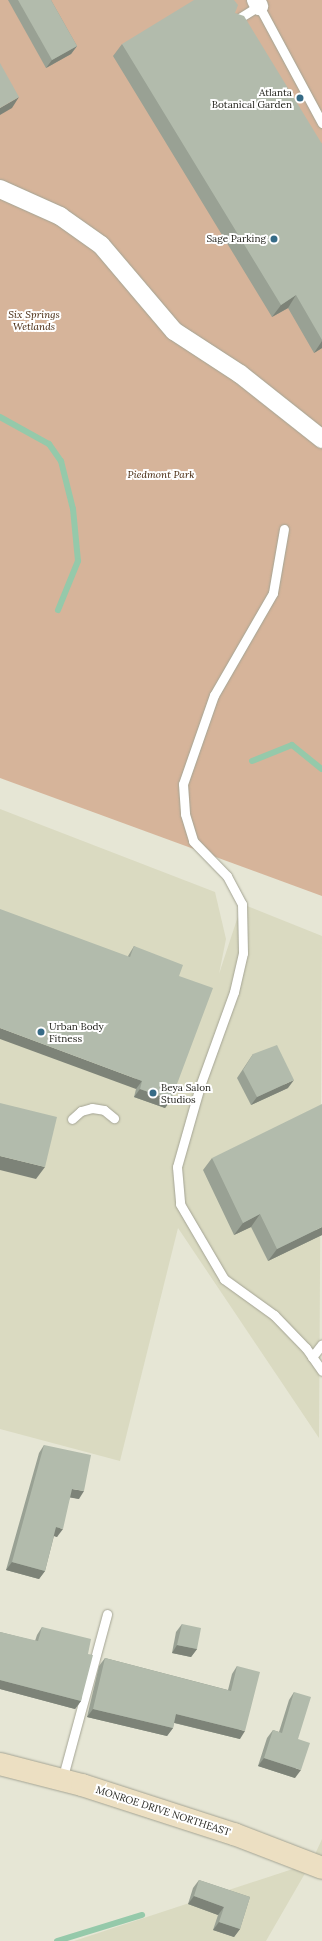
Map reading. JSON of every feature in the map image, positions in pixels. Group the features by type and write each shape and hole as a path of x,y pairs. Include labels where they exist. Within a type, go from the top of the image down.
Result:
{"main road":[{"name":"MONROE DRIVE NORTHEAST","path":"0,1764 62,1780 234,1834 322,1868"}],"street":[{"path":"0,189 60,216 101,245 174,331 240,374 322,439"}],"lane":[{"path":"232,23 258,3 322,123"},
{"path":"284,529 273,593 264,613 235,656 202,725 183,784 185,814 193,841 227,876 242,904 243,953 234,992 184,1139 177,1166 180,1204 224,1279 274,1315 312,1357 322,1371"},
{"path":"72,1119 81,1111 92,1108 104,1110 114,1118"},
{"path":"312,1357 322,1344"},
{"path":"62,1780 107,1614"}],"shaded area":[{"path":"0,809 215,892 226,939 219,974 242,904 322,936 319,1438 178,1228 120,1461 0,1429"},
{"path":"322,1839 322,1867 311,1863"},
{"path":"311,1863 266,1941 74,1941"}],"green space":[{"name":"Piedmont Park","path":"0,0 322,0 322,896 0,778"}],"building":[{"path":"18,0 51,0 77,46 52,60"},
{"name":"Sage Parking","path":"194,0 234,0 238,5 235,13 244,16 322,144 322,340 296,295 281,305 122,44"},
{"path":"0,63 19,97 0,108"},
{"path":"0,909 130,957 134,946 183,965 179,976 213,988 171,1100 140,1089 142,1081 0,1028"},
{"path":"277,1045 294,1080 257,1097 243,1070 253,1054"},
{"path":"0,1103 57,1117 45,1167 0,1156"},
{"path":"322,1104 322,1227 277,1249 260,1214 243,1223 212,1158"},
{"path":"44,1445 91,1455 84,1491 72,1489 63,1529 56,1527 45,1571 12,1562"},
{"path":"182,1624 201,1628 197,1649 177,1645"},
{"path":"42,1627 91,1639 88,1654 93,1655 81,1701 0,1680 0,1632 38,1641"},
{"path":"105,1658 231,1691 237,1666 260,1672 245,1731 176,1714 173,1728 93,1709"},
{"path":"294,1692 311,1697 298,1739 310,1743 301,1770 264,1758 273,1730 282,1733"},
{"path":"199,1880 250,1897 240,1929 219,1922 224,1907 194,1896"}],"waterway":[{"path":"0,417 49,444 61,461 73,509 78,561 58,610"},
{"path":"252,761 292,745 322,769"},
{"path":"57,1941 142,1915"}],"place":[{"name":"Atlanta Botanical Garden","path":"300,98"},
{"name":"Sage Parking","path":"274,239"},
{"name":"Urban Body Fitness","path":"41,1032"},
{"name":"Beya Salon Studios","path":"153,1093"}],"park label":[{"name":"Six Springs Wetlands","path":"34,320"}]}
